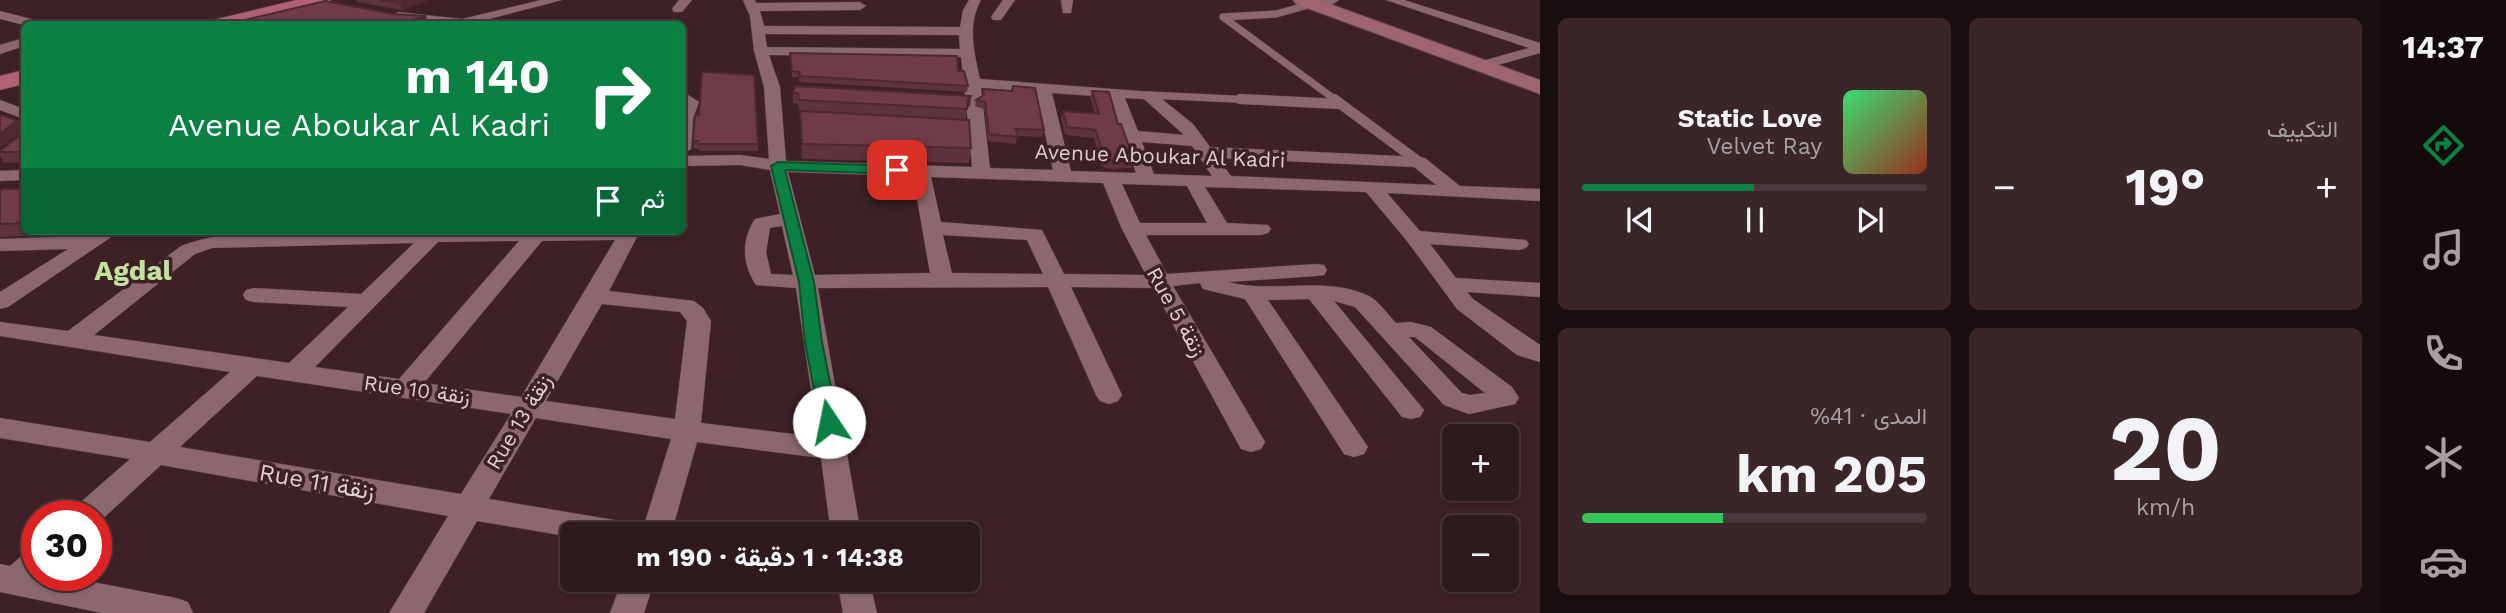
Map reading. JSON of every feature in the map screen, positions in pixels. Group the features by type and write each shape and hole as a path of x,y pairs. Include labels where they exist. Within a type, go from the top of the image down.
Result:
{"main road":[{"path":"234,21 326,2"},
{"path":"248,21 326,2"},
{"path":"1307,2 1540,87"},
{"path":"0,80 21,75"}],"street":[{"path":"473,21 556,0"},
{"path":"975,0 969,10 965,31 969,94 981,173"},
{"path":"997,17 1009,0"},
{"path":"1307,2 1333,0"},
{"path":"1392,0 1540,48"},
{"path":"844,522 806,282 778,166 783,117 779,87 759,41 750,3 858,3 878,53"},
{"path":"384,14 438,21"},
{"path":"0,15 23,21"},
{"path":"759,41 871,30 965,31"},
{"path":"759,41 878,53 967,53"},
{"path":"0,50 21,43"},
{"path":"1480,65 1540,48"},
{"path":"969,94 1043,88 1148,95 1187,127 1226,181"},
{"path":"1043,88 1063,176"},
{"path":"1115,93 1147,179"},
{"path":"0,104 21,95"},
{"path":"686,98 691,102 686,113"},
{"path":"0,104 21,113"},
{"path":"924,124 976,127"},
{"path":"1132,136 1320,158 1419,162 1455,191"},
{"path":"1320,158 1348,186"},
{"name":"Avenue Aboukar Al Kadri","path":"686,161 740,160 778,166 1540,195"},
{"name":"Avenue Aboukar Al Kadri","path":"686,176 738,174 778,166"},
{"path":"921,171 942,279"},
{"path":"0,176 21,175"},
{"name":"Rue 5 زنقة","path":"1110,178 1158,282 1251,442"},
{"path":"1194,181 1220,228"},
{"path":"1371,187 1414,237 1465,304 1526,349 1540,354"},
{"path":"0,189 21,189"},
{"path":"792,218 762,223 758,231 755,263 764,280 1158,282 1182,278 1317,282 1363,302 1390,331"},
{"path":"933,228 1035,234 1109,395"},
{"path":"1132,229 1261,229"},
{"path":"72,340 188,250 209,242 278,235"},
{"path":"294,373 435,235"},
{"path":"486,235 566,235"},
{"name":"Rue 13 زنقة","path":"406,613 595,296 628,235"},
{"path":"406,388 535,236"},
{"path":"0,245 102,237"},
{"path":"0,302 102,237"},
{"path":"1414,237 1519,244"},
{"path":"1182,278 1252,293 1287,291 1317,282"},
{"path":"1317,282 1411,410"},
{"path":"1449,284 1540,290"},
{"path":"1252,293 1354,447"},
{"path":"254,295 365,301"},
{"path":"595,296 686,306 695,313 699,321 687,431 660,522"},
{"name":"Rue 10 زنقة","path":"0,329 687,431 834,449"},
{"path":"104,500 251,367"},
{"name":"Rue 11 زنقة","path":"0,428 156,452 466,509 560,523"},
{"path":"18,573 176,613"},
{"path":"627,613 634,592"},
{"path":"856,592 860,613"}],"lane":[{"path":"1307,2 1276,14 1223,17 1419,162"},
{"path":"1148,95 1341,104"}],"building":[{"path":"380,0 409,0 400,3"},
{"path":"325,1 393,14 426,16 410,21 241,21"},
{"path":"790,53 957,56 958,71 964,71 968,86 799,76 800,72 792,71"},
{"path":"702,72 754,75 758,144 698,144 698,141 693,141 695,115 699,115"},
{"path":"795,86 971,96 967,109 799,100 798,93 793,93"},
{"path":"1013,86 1035,88 1044,130 1016,129 1018,137 989,134 985,102 976,100 984,95 983,89 1012,91"},
{"path":"1092,91 1109,92 1118,124 1121,124 1134,160 1112,161 1104,158 1096,130 1067,127 1063,111 1099,114"},
{"path":"800,111 969,120 971,148 802,144"},
{"path":"0,115 21,122 16,122 0,133"},
{"path":"21,134 21,152 0,151"},
{"path":"0,189 21,189 21,223 0,224"}],"district":[{"name":"Agdal","path":"133,270"}],"route":[{"path":"829,422 806,282 778,166 897,170"}]}
